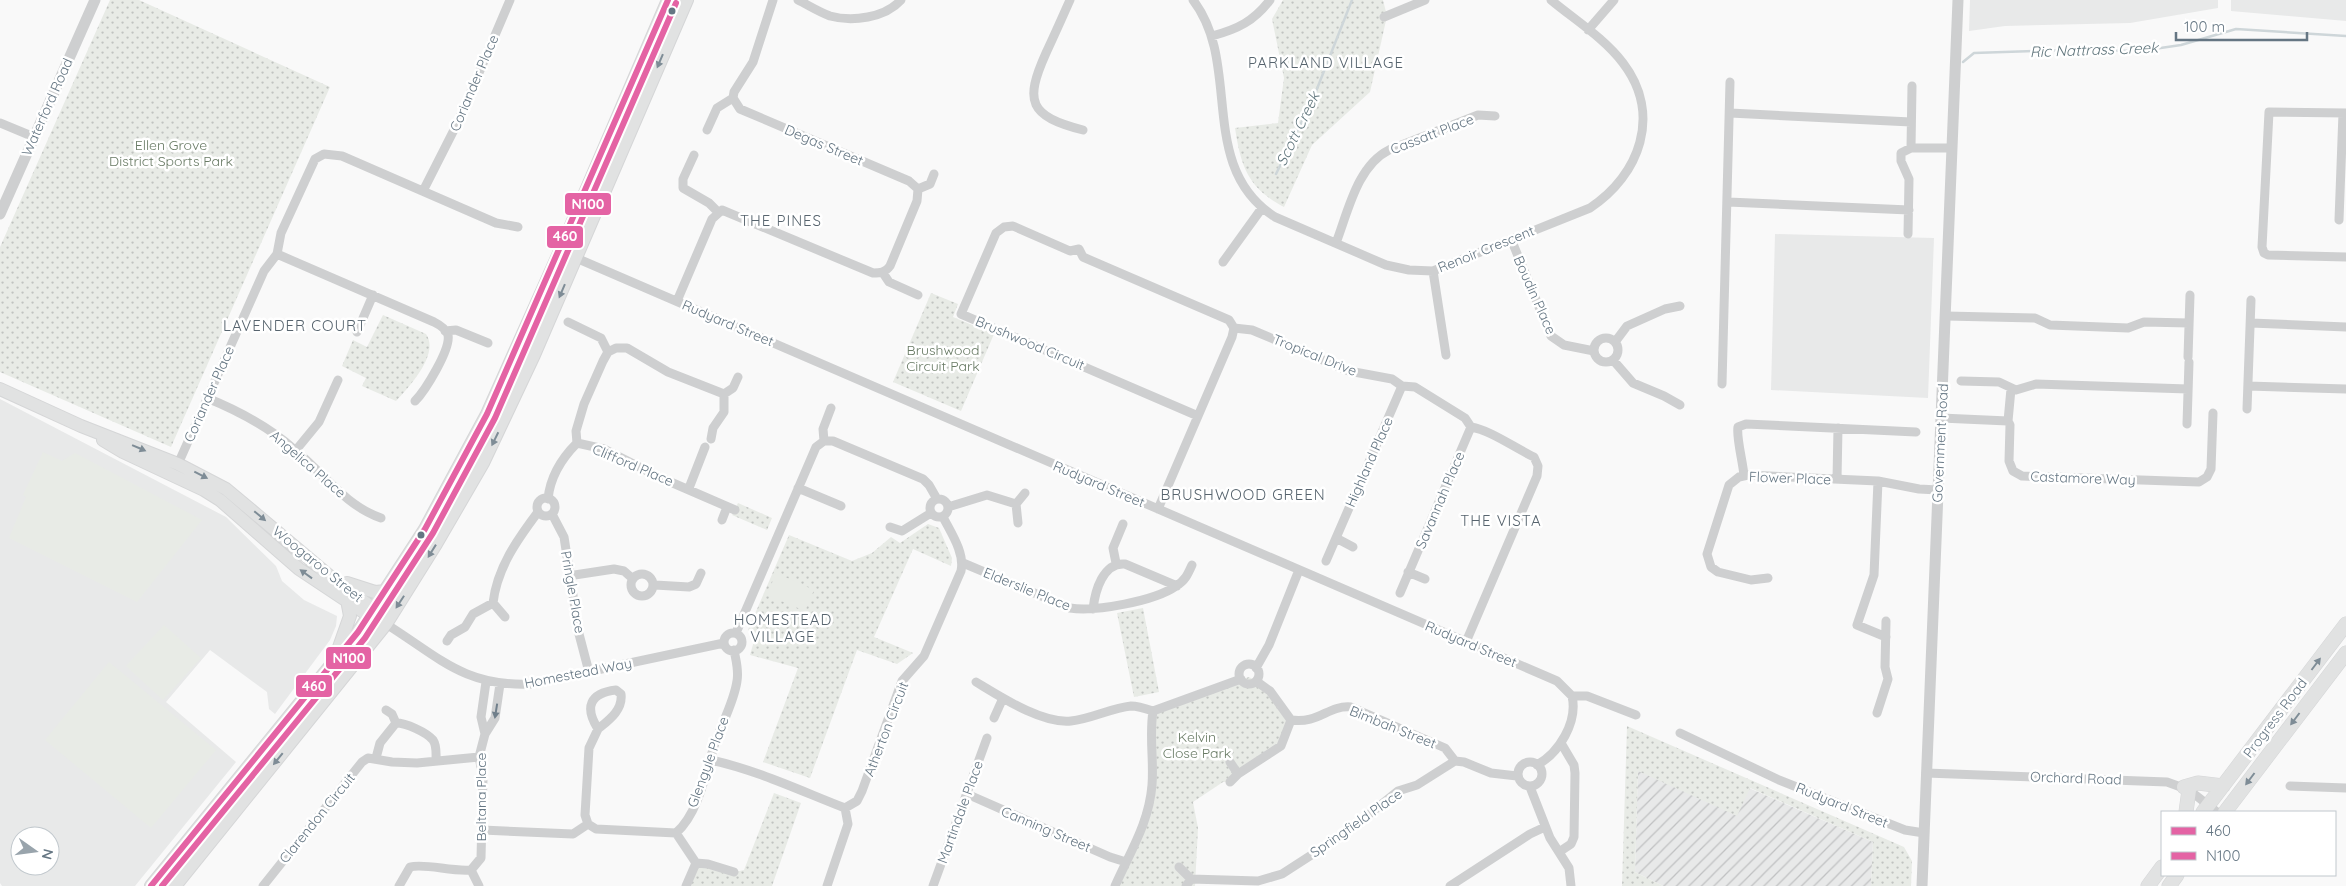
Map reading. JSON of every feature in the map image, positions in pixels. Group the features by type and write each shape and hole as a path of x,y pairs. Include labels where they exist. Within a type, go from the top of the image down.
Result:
{"main road":[{"path":"151,886 333,664 372,612 425,529 470,446 560,251 668,0"},
{"path":"175,886 386,624 432,551 483,463 534,355 686,0"},
{"name":"Woogaroo Street","path":"0,389 235,496 386,624"},
{"name":"Woogaroo Street","path":"175,469 220,500 299,569 347,600 372,612"},
{"path":"332,578 371,592 386,591"},
{"path":"333,664 350,616 347,600"},
{"name":"Progress Road","path":"2210,810 2223,786 2346,624"},
{"name":"Progress Road","path":"2226,811 2346,653"},
{"path":"2186,811 2186,789 2198,783 2223,786"},
{"path":"2148,886 2161,867"}],"street":[{"name":"Waterford Road","path":"0,214 95,0"},
{"name":"Coriander Place","path":"423,192 458,122 510,0"},
{"path":"707,130 717,108 733,98 734,92 754,62 772,0"},
{"path":"798,0 830,16 848,19 880,14 901,0"},
{"path":"1070,0 1035,78 1033,96 1041,112 1051,119 1083,130"},
{"name":"Renoir Crescent","path":"1193,0 1212,36 1229,154 1236,174 1262,208 1275,217 1386,265 1409,270 1434,271 1590,208 1608,196 1626,176 1634,162 1642,123 1641,98 1634,80 1611,49 1551,0"},
{"path":"1212,36 1246,24 1260,14 1270,0"},
{"path":"1384,17 1425,0"},
{"path":"1588,30 1614,0"},
{"name":"Government Road","path":"1922,886 1958,0"},
{"path":"1722,384 1730,82"},
{"path":"1911,148 1912,86"},
{"name":"Degas Street","path":"733,98 740,109 909,181 918,189"},
{"path":"2339,220 2344,113 2269,112 2267,116 2262,246 2264,253 2268,255 2346,257"},
{"path":"1730,113 1912,122"},
{"name":"Cassatt Place","path":"1336,243 1362,176 1376,158 1389,150 1478,115 1495,116"},
{"path":"0,123 34,137"},
{"path":"1908,234 1909,179 1900,157 1905,149 1951,148"},
{"name":"Coriander Place","path":"175,469 268,264 277,254 278,241 311,164 320,156 331,154 342,156 496,223 518,226"},
{"path":"694,155 683,179 683,188 709,203 718,212"},
{"path":"677,301 712,219 718,212 727,211 873,273 883,272 890,266 917,201 918,189 930,184 934,174"},
{"path":"1728,202 1909,210"},
{"path":"1223,262 1262,208"},
{"name":"Brushwood Circuit","path":"1198,416 961,314 996,233 1004,227 1013,226 1070,251 1079,249 1083,257 1229,320 1234,328"},
{"name":"Boudin Place","path":"1511,239 1551,336 1564,345 1594,351 1596,358 1602,362 1613,360 1634,383 1664,396 1680,406"},
{"name":"Rudyard Street","path":"560,251 1557,681 1572,696"},
{"path":"277,254 434,322 445,331 448,336 447,346 425,391 415,401"},
{"path":"1434,271 1446,355"},
{"path":"883,272 889,282 918,295"},
{"path":"2186,424 2190,295"},
{"path":"357,332 373,296"},
{"path":"2247,409 2252,300"},
{"path":"1615,342 1627,326 1665,309 1680,306"},
{"path":"1946,316 2035,318 2050,325 2128,328 2144,322 2189,323"},
{"path":"568,322 601,338 608,352"},
{"path":"2251,323 2346,327"},
{"path":"1158,509 1232,337 1234,328"},
{"name":"Tropical Drive","path":"1234,328 1252,330 1349,371 1392,379 1402,386 1415,387 1465,418 1471,427 1482,429 1534,457 1538,466 1537,476 1466,642"},
{"path":"445,331 456,330 488,343"},
{"path":"1594,351 1596,343 1603,339 1615,342"},
{"path":"1613,360 1618,352 1615,342"},
{"path":"538,512 546,516 552,514 554,505 548,498 549,485 567,453 577,443 576,431 584,404 608,352 616,348 627,348 668,372 724,394"},
{"path":"724,394 733,388 738,377"},
{"path":"296,450 319,422 338,380"},
{"path":"1961,381 1999,382 2011,389 2026,389 2036,384 2188,389"},
{"name":"Highland Place","path":"1326,561 1402,386"},
{"path":"2248,386 2346,389"},
{"name":"Castamore Way","path":"2011,389 2008,421 2010,425 2009,461 2013,471 2022,476 2198,482 2207,476 2211,469 2213,413"},
{"path":"711,439 713,428 724,412 724,394"},
{"name":"Angelica Place","path":"207,398 257,422 296,450 342,494 363,511 381,518"},
{"path":"824,441 823,429 832,408"},
{"path":"1941,418 2008,421"},
{"path":"1744,476 1743,459 1737,433 1738,427 1746,424 1916,432"},
{"name":"Savannah Place","path":"1400,593 1471,427"},
{"path":"1837,479 1838,428"},
{"path":"736,633 816,447 824,441 833,441 922,479 929,485 937,500"},
{"name":"Clifford Place","path":"577,443 604,449 659,477 689,488 731,509 722,520"},
{"name":"Clifford Place","path":"689,488 698,468 704,447"},
{"name":"Flower Place","path":"1768,578 1751,580 1718,572 1711,566 1707,554 1729,485 1744,476 1878,481 1919,489 1938,490"},
{"path":"1878,481 1874,576 1865,597 1857,625 1886,637"},
{"path":"798,488 841,506"},
{"path":"1018,523 1016,504 1025,493"},
{"path":"948,507 987,495 1016,504"},
{"path":"505,617 493,603 495,585 500,570 538,512 537,506 539,501 548,498"},
{"path":"937,500 944,500 948,507 947,514 943,517 936,517 931,513 931,505 937,500"},
{"path":"890,527 902,530 931,513"},
{"name":"Pringle Place","path":"552,514 564,537 568,576 579,634 589,672"},
{"path":"943,517 963,564"},
{"path":"1116,563 1113,548 1123,524"},
{"path":"1336,538 1353,546"},
{"path":"1093,609 1094,597 1108,568 1116,563 1125,564 1177,586 1187,577 1192,565"},
{"name":"Elderslie Place","path":"963,564 985,571 1070,608 1093,609 1123,604 1167,592 1177,586"},
{"name":"Atherton Circuit","path":"845,808 857,801 862,791 902,681 924,656 963,564"},
{"path":"568,576 614,569 624,571 633,579"},
{"path":"1256,668 1269,644 1299,570"},
{"path":"1408,572 1425,579"},
{"path":"643,574 650,576 655,585 648,594 638,596 632,593 630,588 633,579 643,574"},
{"path":"655,585 689,587 696,584 701,574"},
{"path":"447,641 451,635 465,627 473,614 493,603"},
{"path":"1877,713 1888,679 1885,667 1886,621"},
{"name":"Homestead Way","path":"386,624 449,667 486,682 500,684 531,684 724,643"},
{"path":"729,633 736,633 741,637 742,643 734,650 728,649 724,643 724,638 729,633"},
{"name":"Glengyle Place","path":"676,833 684,826 706,778 710,760 737,684 738,673 734,650"},
{"path":"1250,665 1256,668 1259,675 1256,681 1247,684 1241,679 1240,672 1245,666 1250,665"},
{"path":"976,682 1003,698 1041,716 1058,721 1071,721 1132,706 1153,711 1241,679"},
{"path":"1230,782 1238,774 1281,746 1291,720 1270,691 1256,681"},
{"name":"Beltana Place","path":"485,734 481,717 486,682"},
{"name":"Beltana Place","path":"471,870 481,858 483,777 479,757 485,734 493,725 500,684"},
{"path":"1537,764 1548,759 1561,743 1573,715 1572,696 1588,696 1636,715"},
{"path":"994,718 1003,698"},
{"path":"1321,704 1326,714"},
{"name":"Bimbah Street","path":"1291,720 1316,718 1336,708 1351,707 1445,748 1455,761"},
{"path":"386,710 392,714 396,723"},
{"path":"1114,886 1141,834 1152,785 1150,727 1153,711"},
{"path":"396,723 380,743 376,758 392,762 479,757"},
{"path":"396,723 403,723 432,739 436,747 436,760"},
{"path":"598,729 589,748 585,815 588,824 596,829 676,833 696,863"},
{"name":"Rudyard Street","path":"1680,734 1780,780 1905,830 1924,833"},
{"name":"Martindale Place","path":"933,886 987,738"},
{"path":"1559,852 1571,844 1574,837 1574,765 1561,743"},
{"name":"Clarendon Circuit","path":"263,886 362,762 368,758 376,758"},
{"path":"710,760 750,770 845,808 848,824 827,886"},
{"path":"1455,761 1464,762 1491,772 1518,776"},
{"name":"Springfield Place","path":"1180,867 1188,883 1258,881 1282,874 1347,832 1398,791 1417,785 1455,761"},
{"path":"1230,762 1238,774"},
{"path":"1533,762 1540,768 1541,778 1535,786 1530,787 1522,784 1518,776 1520,767 1523,764 1533,762"},
{"name":"Orchard Road","path":"1926,773 2159,781 2186,789 2210,810"},
{"path":"2290,786 2346,788"},
{"path":"1530,787 1545,827 1569,868 1571,886"},
{"name":"Canning Street","path":"967,794 1110,857 1126,862"},
{"path":"482,830 573,834 588,824"},
{"path":"1450,886 1530,834 1545,827"},
{"path":"696,863 708,864 734,872"},
{"path":"686,886 696,863"},
{"path":"399,886 410,867 419,864 429,868 471,870 479,886"}],"shaded area":[{"path":"1970,0 2218,0 2218,8 2130,23 2005,26 1969,31"},
{"path":"2231,0 2346,0 2346,21 2231,11"},
{"path":"1775,234 1934,238 1928,398 1771,390"},
{"path":"0,399 226,517 276,566 282,581 304,600 337,616 336,626 330,640 275,714 269,709 267,692 210,650 166,702 236,762 135,886 2,886 0,883"},
{"path":"1638,770 1736,815 1749,788 1873,842 1871,886 1663,886 1635,872"}],"green space":[{"name":"Ellen Grove District Sports Park","path":"110,0 139,0 330,87 171,447 0,372 0,247"},
{"path":"1283,0 1383,0 1387,16 1370,92 1312,145 1284,207 1262,192 1248,175 1240,154 1235,128 1278,123 1284,78 1272,19"},
{"name":"Brushwood Circuit Park","path":"931,293 958,304 953,317 994,334 961,411 893,382"},
{"path":"383,315 426,334 429,342 429,351 421,370 396,401 362,386 366,378 342,366 353,340 367,347"},
{"path":"43,452 62,461 75,453 202,520 137,602 9,538 26,497 23,495"},
{"path":"738,503 772,518 767,530 732,515"},
{"path":"928,524 939,528 952,558 951,566 913,549 874,637 913,653 897,664 857,650 810,778 763,762 798,668 750,655 754,641 748,630 789,535 852,561 872,553 891,537 900,543"},
{"path":"776,573 814,590 805,611 767,595"},
{"path":"1143,608 1159,692 1134,697 1117,613"},
{"path":"164,625 201,658 163,700 126,666"},
{"path":"109,662 216,750 151,828 45,740"},
{"name":"Kelvin Close Park","path":"1249,677 1256,681 1291,720 1284,742 1230,782 1223,782 1193,802 1198,828 1195,886 1115,886 1126,862 1152,785 1153,711"},
{"path":"1627,726 1904,847 1912,861 1911,886 1871,886 1873,842 1750,788 1737,816 1638,771 1635,872 1663,886 1622,886"},
{"path":"774,793 801,803 772,886 686,886 696,863 734,872 744,870"}],"waterway":[{"name":"Scott Creek","path":"1276,174 1313,99 1352,0"},
{"name":"Ric Nattrass Creek","path":"1963,62 1974,53 2062,50 2140,51 2181,45 2236,29 2346,36"}],"transit line":[{"name":"460","path":"151,886 358,632 425,529 487,414 668,0"},
{"name":"N100","path":"162,886 365,638 433,533 495,418 676,3"}],"district":[{"name":"PARKLAND VILLAGE","path":"1326,63"},
{"name":"THE PINES","path":"781,221"},
{"name":"LAVENDER COURT","path":"295,326"},
{"name":"BRUSHWOOD GREEN","path":"1243,495"},
{"name":"THE VISTA","path":"1501,521"},
{"name":"HOMESTEAD VILLAGE","path":"783,628"}]}
